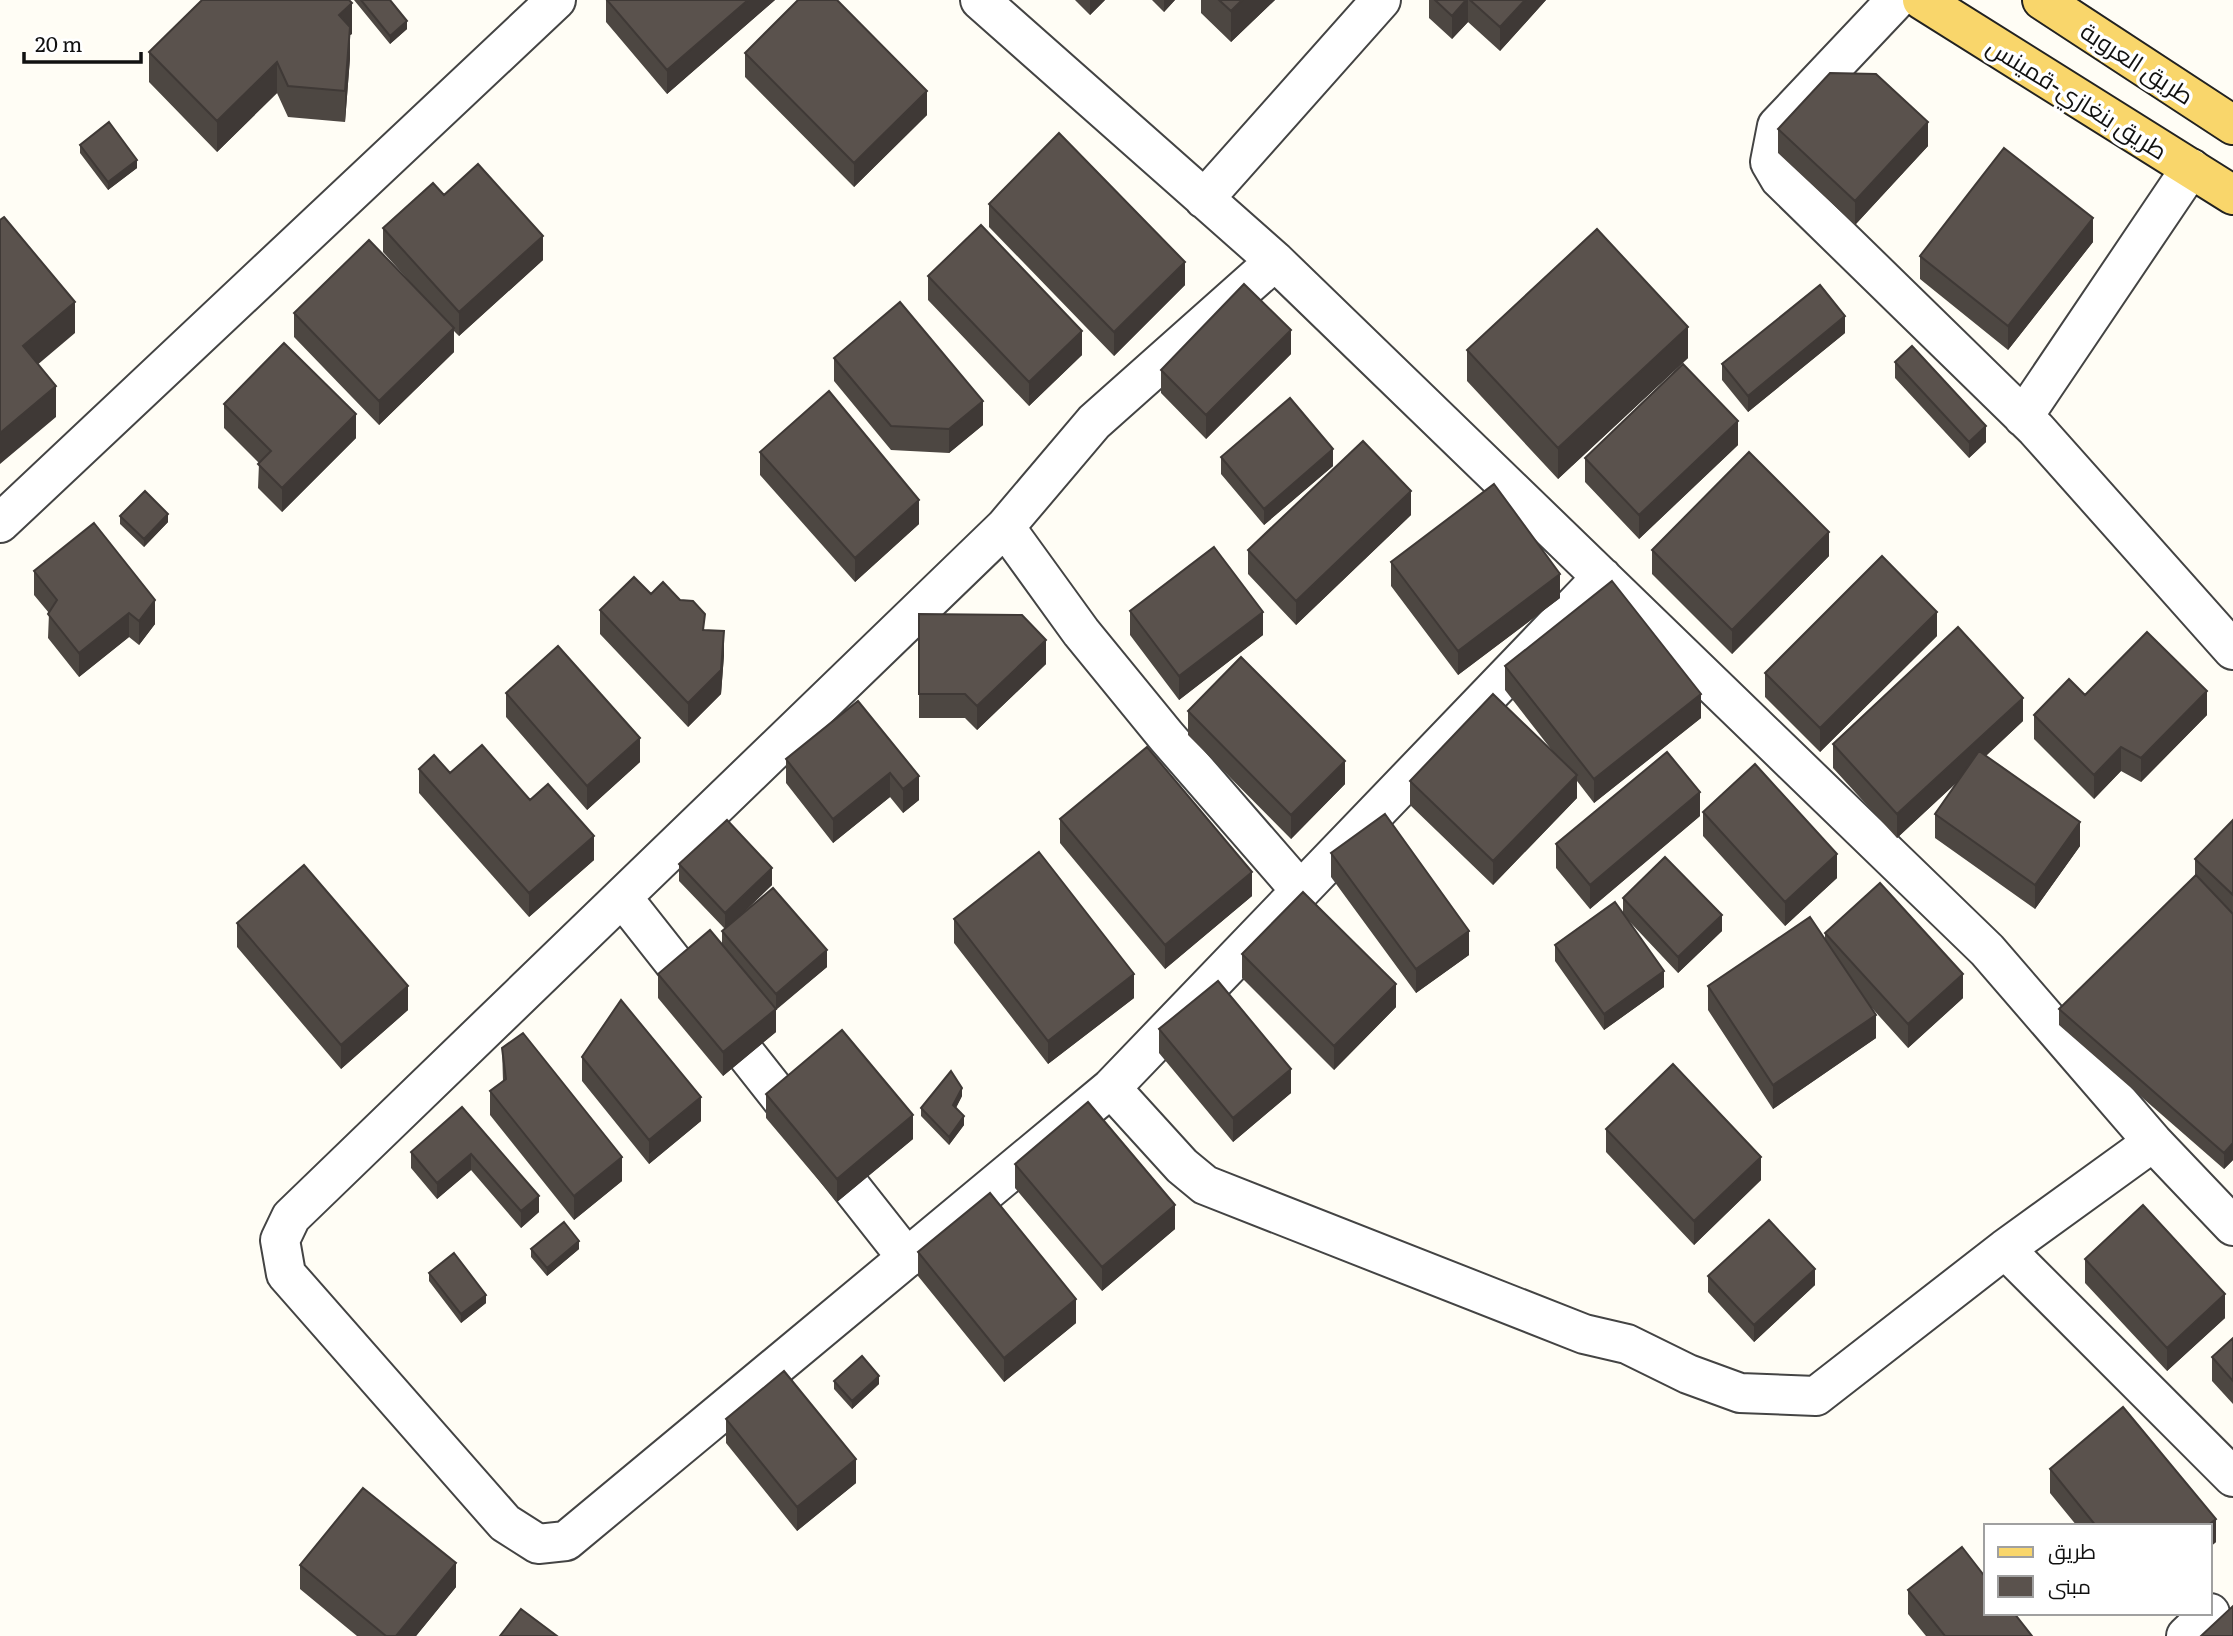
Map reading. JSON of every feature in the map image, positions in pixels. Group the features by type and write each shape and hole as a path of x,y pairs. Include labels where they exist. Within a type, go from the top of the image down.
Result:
{"main road":[{"name":"طريق بنغازي-قمينس","path":"1922,0 2233,195"},
{"name":"طريق العروبة","path":"2042,0 2233,125"}],"street":[{"path":"0,523 555,0"},
{"path":"980,0 1275,261 1987,950 2153,1142 2233,1226"},
{"path":"1204,199 1381,0"},
{"path":"1896,0 1777,126 1770,162 1780,179 2023,417 2233,650"},
{"path":"2023,417 2191,168"},
{"path":"1275,261 1094,422 1005,527 291,1217 280,1240 286,1274 505,1523 538,1544 566,1541 1111,1088 1602,577"},
{"path":"1005,527 1089,642 1166,736 1300,890"},
{"path":"622,897 907,1258"},
{"path":"1111,1088 1182,1166 1206,1185 1584,1334 1627,1344 1688,1374 1740,1393 1816,1396 2005,1249 2153,1142"},
{"path":"2005,1249 2233,1477"},
{"path":"2212,1611 2233,1591"},
{"path":"2186,1636 2208,1615"}],"building":[{"path":"202,0 349,0 352,3 339,15 350,27 345,91 288,86 277,62 217,121 149,52"},
{"path":"361,0 390,0 407,21 390,36"},
{"path":"607,0 748,0 667,70"},
{"path":"798,0 837,0 927,91 854,163 745,53"},
{"path":"1219,0 1242,0 1231,11"},
{"path":"1435,0 1466,0 1452,16"},
{"path":"1470,0 1525,0 1500,27"},
{"path":"1830,73 1876,74 1928,122 1855,201 1778,129"},
{"path":"109,122 137,160 108,182 80,145"},
{"path":"1059,133 1185,262 1114,332 989,204"},
{"path":"2004,148 2093,218 2008,326 1920,256"},
{"path":"478,164 543,236 459,312 383,228 433,183 444,195"},
{"path":"4,217 75,302 23,346 56,386 0,433 0,220"},
{"path":"981,225 1082,331 1029,382 928,276"},
{"path":"1597,229 1688,327 1558,448 1467,350"},
{"path":"369,240 454,328 379,401 294,313"},
{"path":"1244,284 1291,330 1206,415 1161,370"},
{"path":"1820,285 1845,316 1748,396 1722,364"},
{"path":"900,302 983,401 949,429 891,426 834,358"},
{"path":"284,343 356,414 282,488 258,464 271,451 224,404"},
{"path":"1912,346 1986,426 1969,442 1895,362"},
{"path":"1683,364 1738,421 1639,515 1585,458"},
{"path":"829,391 919,500 855,558 760,452"},
{"path":"1290,398 1333,449 1264,509 1221,457"},
{"path":"1363,441 1411,491 1296,601 1248,550"},
{"path":"1749,452 1829,532 1732,630 1652,550"},
{"path":"1494,484 1560,574 1458,651 1391,562"},
{"path":"145,491 168,514 144,539 120,516"},
{"path":"94,523 155,600 139,621 129,613 79,653 48,614 57,600 34,571"},
{"path":"1214,547 1263,612 1179,676 1130,611"},
{"path":"1882,556 1937,612 1820,728 1765,673"},
{"path":"634,577 651,594 663,582 680,600 693,601 705,614 703,630 724,631 721,670 688,703 600,610"},
{"path":"1612,581 1701,694 1594,779 1505,666"},
{"path":"919,614 1022,615 1046,640 977,706 965,694 919,694"},
{"path":"1958,627 2023,698 1897,814 1833,744"},
{"path":"2147,632 2207,691 2141,758 2121,747 2094,775 2034,715 2069,679 2085,695"},
{"path":"558,646 640,738 587,786 506,693"},
{"path":"1241,657 1345,761 1291,815 1188,711"},
{"path":"1493,694 1577,775 1493,861 1410,781"},
{"path":"858,701 919,776 903,789 890,773 833,819 786,759"},
{"path":"482,745 530,800 548,784 594,836 529,893 419,769 434,755 450,773"},
{"path":"1147,747 1252,872 1165,945 1060,819"},
{"path":"1979,751 2080,822 2035,885 1935,814"},
{"path":"1667,752 1700,792 1590,885 1556,844"},
{"path":"1755,764 1837,854 1785,902 1703,812"},
{"path":"1385,814 1469,931 1416,969 1331,853"},
{"path":"727,820 772,868 725,913 679,864"},
{"path":"2233,820 2233,895 2195,859"},
{"path":"1039,852 1134,974 1048,1041 954,919"},
{"path":"1665,857 1722,915 1678,957 1623,898"},
{"path":"304,865 408,986 341,1045 237,923"},
{"path":"2196,875 2233,914 2233,1143 2224,1153 2059,1009"},
{"path":"1880,883 1963,974 1908,1024 1825,933"},
{"path":"773,888 827,950 776,994 722,931"},
{"path":"1303,892 1396,984 1334,1046 1242,954"},
{"path":"1615,902 1664,971 1604,1014 1555,945"},
{"path":"1810,917 1876,1015 1773,1085 1708,986"},
{"path":"710,930 776,1009 723,1052 658,974"},
{"path":"1218,981 1291,1069 1233,1118 1159,1029"},
{"path":"621,1000 701,1097 649,1140 582,1057"},
{"path":"842,1030 913,1115 837,1179 766,1094"},
{"path":"523,1033 622,1157 574,1196 490,1091 506,1079 502,1048"},
{"path":"1673,1064 1761,1157 1694,1221 1606,1129"},
{"path":"951,1071 962,1088 953,1105 964,1116 949,1137 921,1108"},
{"path":"1088,1102 1175,1205 1102,1267 1015,1164"},
{"path":"462,1107 539,1196 521,1211 471,1154 437,1183 411,1152"},
{"path":"990,1193 1076,1299 1004,1358 918,1252"},
{"path":"2143,1205 2225,1294 2167,1348 2085,1259"},
{"path":"1769,1220 1815,1269 1754,1325 1708,1276"},
{"path":"564,1222 579,1241 547,1268 531,1249"},
{"path":"454,1253 486,1295 461,1314 429,1273"},
{"path":"2233,1338 2233,1381 2212,1357"},
{"path":"862,1356 879,1376 852,1401 834,1381"},
{"path":"784,1371 856,1459 797,1507 726,1419"},
{"path":"2123,1407 2216,1519 2210,1524 2094,1524 2050,1469"},
{"path":"363,1488 456,1563 396,1636 386,1636 300,1565"},
{"path":"1962,1547 1984,1575 1984,1615 2016,1615 2032,1636 1945,1636 1908,1590"},
{"path":"2233,1606 2233,1636 2201,1636"},
{"path":"521,1609 557,1636 500,1636"}]}
